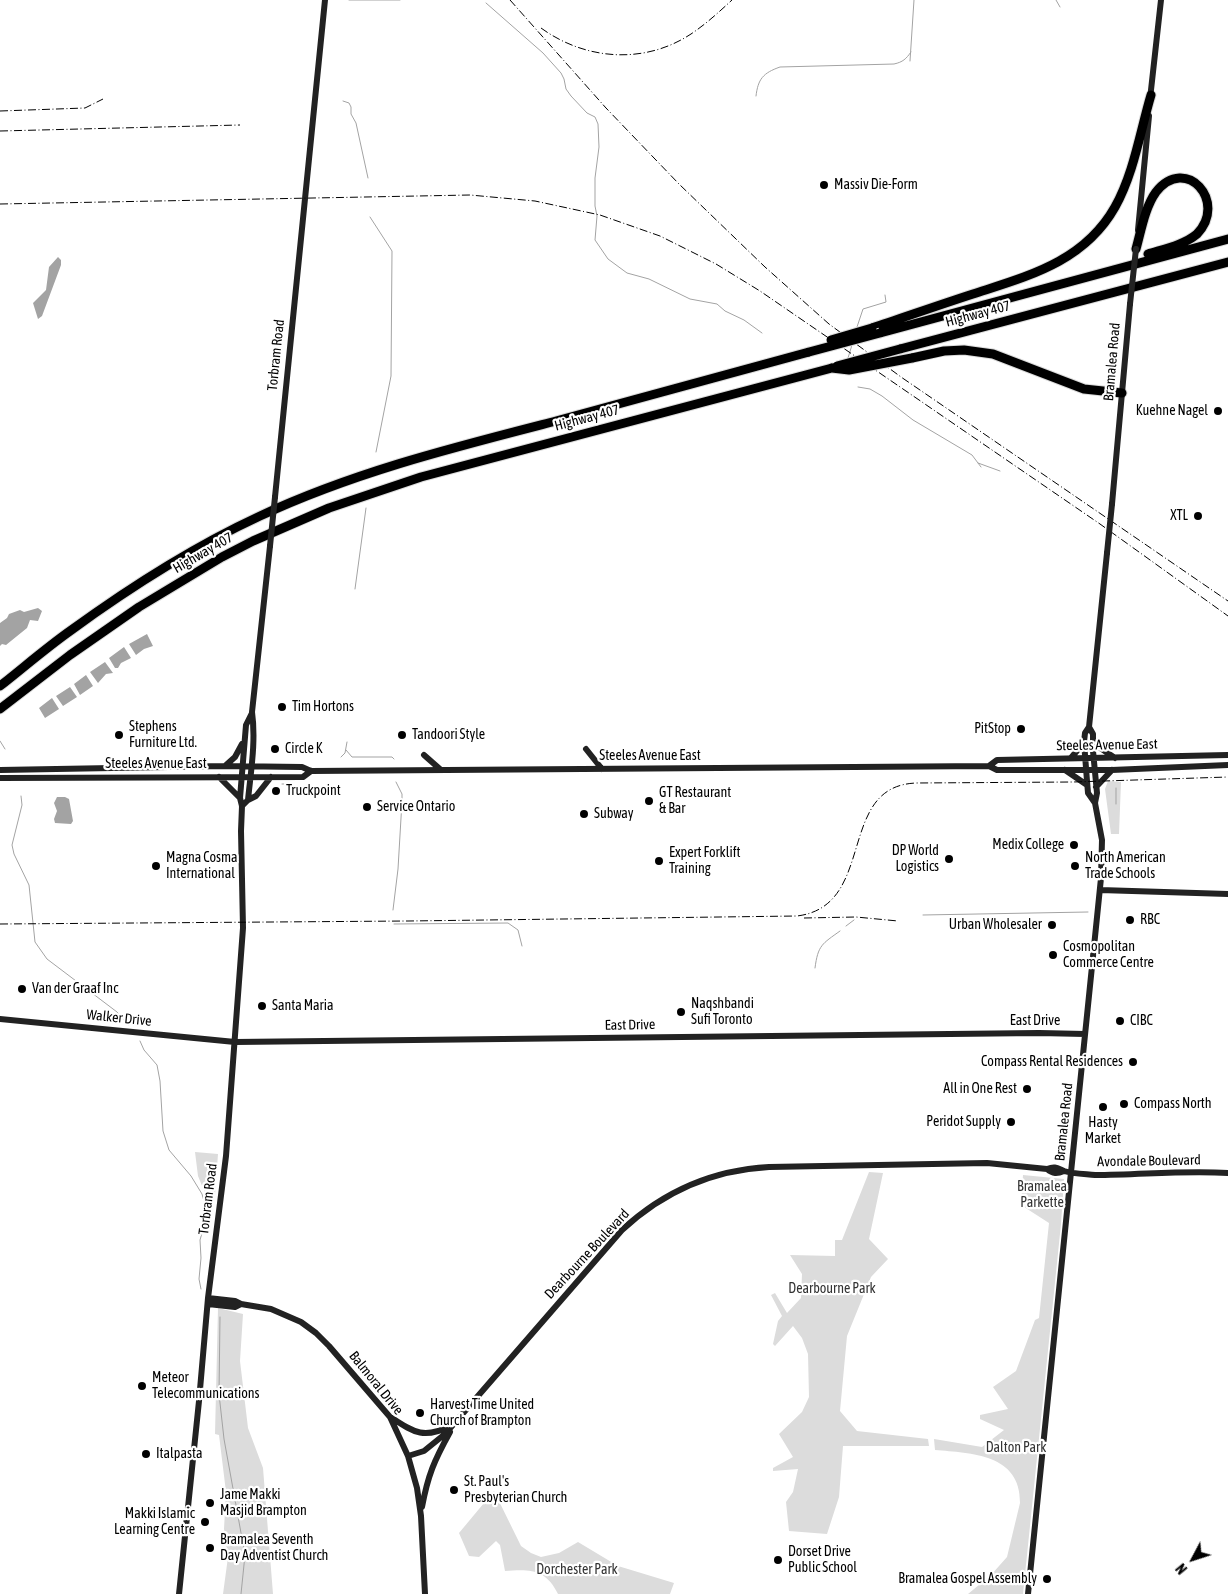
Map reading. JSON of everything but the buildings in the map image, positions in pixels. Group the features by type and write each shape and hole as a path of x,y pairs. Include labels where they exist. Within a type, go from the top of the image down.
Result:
{"highway":[{"path":"809,352 817,344 872,328 1040,272 1068,257 1086,242 1110,215 1121,195 1131,166 1150,95"},
{"path":"1120,267 1128,260 1183,243 1201,230 1209,218 1211,208 1210,198 1202,185 1184,178 1171,180 1162,185 1154,195 1149,206 1136,249"},
{"name":"Highway 407","path":"0,686 68,632 117,598 209,542 305,496 382,468 456,447 1228,239"},
{"name":"Highway 407","path":"0,709 70,655 139,607 245,545 329,508 421,477 1228,262"},
{"path":"832,368 849,370 944,351 964,350 993,354 1077,386 1122,393"}],"main road":[{"name":"Torbram Road","path":"248,800 255,730 252,713 325,0"},
{"name":"Bramalea Road","path":"1095,803 1088,794 1084,733 1089,727 1150,95 1161,0"},
{"name":"Torbram Road","path":"179,1594 200,1401 208,1301 226,1156 243,928 241,777 246,725 252,713"},
{"name":"Bramalea Road","path":"1028,1594 1068,1171 1100,890 1102,840 1095,803 1097,793 1093,758 1093,734 1089,727"},
{"path":"225,766 240,751 244,739"},
{"path":"1070,758 1084,742"},
{"path":"1093,742 1114,758"},
{"path":"586,750 602,769"},
{"path":"424,755 441,770"},
{"name":"Steeles Avenue East","path":"989,766 997,760 1228,755"},
{"name":"Steeles Avenue East","path":"0,770 225,766 302,767 311,771 989,766 996,770 1112,770 1228,764"},
{"path":"1064,769 1087,785"},
{"path":"1096,787 1112,770"},
{"name":"Steeles Avenue East","path":"0,778 303,777 311,771"},
{"path":"219,777 240,798"},
{"path":"242,806 256,796 271,777"},
{"path":"1100,890 1228,894"},
{"name":"Walker Drive","path":"0,1018 235,1042"},
{"name":"East Drive","path":"235,1042 1085,1034"},
{"name":"Dearbourne Boulevard","path":"408,1456 430,1447 454,1425 622,1230 656,1204 695,1183 734,1171 769,1167 987,1163 1046,1169 1058,1174 1068,1171"},
{"name":"Avondale Boulevard","path":"1068,1171 1094,1175 1228,1173"},
{"name":"Balmoral Drive","path":"208,1301 235,1301 279,1312 300,1322 329,1346 390,1417 408,1456 417,1488 421,1516 425,1594"},
{"path":"390,1417 408,1429 420,1434 436,1433 454,1425"},
{"path":"421,1516 431,1467 454,1425"}],"green space":[{"path":"1108,781 1121,782 1119,834 1111,834 1105,789"},
{"path":"195,1152 218,1154 215,1195 205,1193 198,1176"},
{"name":"Dearbourne Park","path":"869,1172 883,1173 869,1239 888,1259 871,1277 847,1336 840,1411 857,1431 928,1439 929,1446 843,1446 839,1497 827,1534 789,1531 786,1502 793,1492 798,1469 773,1471 773,1468 793,1457 779,1434 802,1412 809,1397 808,1354 802,1338 793,1326 775,1346 773,1344 778,1321 782,1316 771,1295 775,1293 787,1313 801,1298 802,1274 790,1255 835,1256 835,1240 842,1240"},
{"name":"Dalton Park","path":"1023,1175 1064,1179 1023,1594 968,1594 991,1575 1007,1557 1020,1503 1018,1487 1012,1474 1003,1465 978,1455 935,1450 934,1439 982,1447 1004,1430 980,1419 980,1415 1008,1409 993,1387 1016,1371 1035,1320 1039,1318 1049,1223 1021,1205"},
{"path":"218,1308 243,1314 240,1361 248,1428 263,1468 273,1594 223,1594 228,1557 224,1529 226,1492 219,1435 215,1434"},
{"name":"Dorchester Park","path":"494,1491 521,1546 531,1553 541,1557 559,1553 578,1542 618,1566 674,1583 670,1594 558,1594 543,1575 522,1570 505,1571 500,1545 496,1541 479,1557 469,1556 459,1533"}],"shaded area":[{"path":"58,257 61,260 61,265 42,316 38,319 33,303 46,290 49,267"},
{"path":"38,608 42,611 38,621 30,620 27,628 6,645 2,644 0,646 0,623 9,614 20,610 24,612"},
{"path":"147,634 153,646 144,649 136,655 129,644"},
{"path":"124,647 131,658 121,663 118,668 115,668 109,658"},
{"path":"105,662 113,673 106,674 98,683 90,672"},
{"path":"86,675 93,686 80,695 74,684"},
{"path":"70,687 77,697 63,706 56,696"},
{"path":"52,698 59,709 45,718 39,708"},
{"path":"57,797 69,799 73,821 71,824 55,823 54,819 57,811 54,803"}],"waterway":[{"path":"349,0 400,0"},
{"path":"910,61 914,0"},
{"path":"1056,0 1060,7"},
{"path":"486,3 543,53 561,73 566,89 571,96 587,113 595,117 598,124 599,147 595,178 597,216 595,240 608,259 627,273 649,279 690,299 717,304 725,311 744,320 762,333"},
{"path":"756,96 762,77 780,67 894,64 904,60 911,52"},
{"path":"343,101 349,103 351,107 351,114 356,123 368,178"},
{"path":"370,217 392,251 391,376 376,452"},
{"path":"857,327 863,309 886,302 885,295"},
{"path":"848,358 852,345"},
{"path":"858,387 870,389 882,396 913,420 972,455 981,467"},
{"path":"978,463 1000,471"},
{"path":"355,589 366,508"},
{"path":"0,741 5,749"},
{"path":"341,757 345,753 347,742"},
{"path":"346,750 352,757 392,757 394,759"},
{"path":"393,910 398,869 402,801 402,794 396,782"},
{"path":"282,784 292,784"},
{"path":"1116,788 1116,804"},
{"path":"21,796 22,805 12,845 14,854 29,885 35,942 47,959 117,1012 128,1025"},
{"path":"923,915 1088,912"},
{"path":"846,926 854,920"},
{"path":"394,924 508,923 518,930 522,946"},
{"path":"815,968 819,950 840,931"},
{"path":"140,1041 144,1050 157,1065 160,1081 163,1131 169,1150 191,1176 202,1194 205,1205 204,1226 200,1240 199,1279 201,1289"},
{"path":"220,1317 219,1394 224,1439 245,1555 241,1594"}],"railway":[{"path":"510,0 606,108 679,184 765,267 829,324 901,377 1228,601"},
{"path":"541,28 558,39 576,47 615,55 634,54 654,51 673,44 691,34 732,0"},
{"path":"0,111 85,108 103,99"},
{"path":"0,131 240,125"},
{"path":"0,204 470,195 535,201 600,215 660,236 716,264 760,291 1100,524 1228,616"},
{"path":"0,924 797,916 822,907 838,891 849,870 864,823 875,803 892,789 917,783 1073,782 1228,777"},
{"path":"804,918 856,917 898,921"}],"place":[{"name":"Massiv Die-Form","path":"824,185"},
{"name":"Kuehne Nagel","path":"1218,411"},
{"name":"XTL","path":"1198,516"},
{"name":"Tim Hortons","path":"282,707"},
{"name":"PitStop","path":"1021,729"},
{"name":"Stephens Furniture Ltd.","path":"119,735"},
{"name":"Tandoori Style","path":"402,735"},
{"name":"Circle K","path":"275,749"},
{"name":"Truckpoint","path":"276,791"},
{"name":"GT Restaurant & Bar","path":"649,801"},
{"name":"Service Ontario","path":"367,807"},
{"name":"Subway","path":"584,814"},
{"name":"Medix College","path":"1074,845"},
{"name":"DP World Logistics","path":"949,859"},
{"name":"Expert Forklift Training","path":"659,861"},
{"name":"Magna Cosma International","path":"156,866"},
{"name":"North American Trade Schools","path":"1075,866"},
{"name":"RBC","path":"1130,920"},
{"name":"Urban Wholesaler","path":"1052,925"},
{"name":"Cosmopolitan Commerce Centre","path":"1053,955"},
{"name":"Van der Graaf Inc","path":"22,989"},
{"name":"Santa Maria","path":"262,1006"},
{"name":"Naqshbandi Sufi Toronto","path":"681,1012"},
{"name":"CIBC","path":"1120,1021"},
{"name":"Compass Rental Residences","path":"1133,1062"},
{"name":"All in One Rest","path":"1027,1089"},
{"name":"Compass North","path":"1124,1104"},
{"name":"Hasty Market","path":"1103,1107"},
{"name":"Peridot Supply","path":"1011,1122"},
{"name":"Meteor Telecommunications","path":"142,1386"},
{"name":"Harvest Time United Church of Brampton","path":"420,1413"},
{"name":"Italpasta","path":"146,1454"},
{"name":"St. Paul's Presbyterian Church","path":"454,1490"},
{"name":"Jame Makki Masjid Brampton","path":"210,1503"},
{"name":"Makki Islamic Learning Centre","path":"205,1522"},
{"name":"Bramalea Seventh Day Adventist Church","path":"210,1548"},
{"name":"Dorset Drive Public School","path":"778,1560"},
{"name":"Bramalea Gospel Assembly","path":"1047,1579"}],"park label":[{"name":"Bramalea Parkette","path":"1042,1196"}]}
